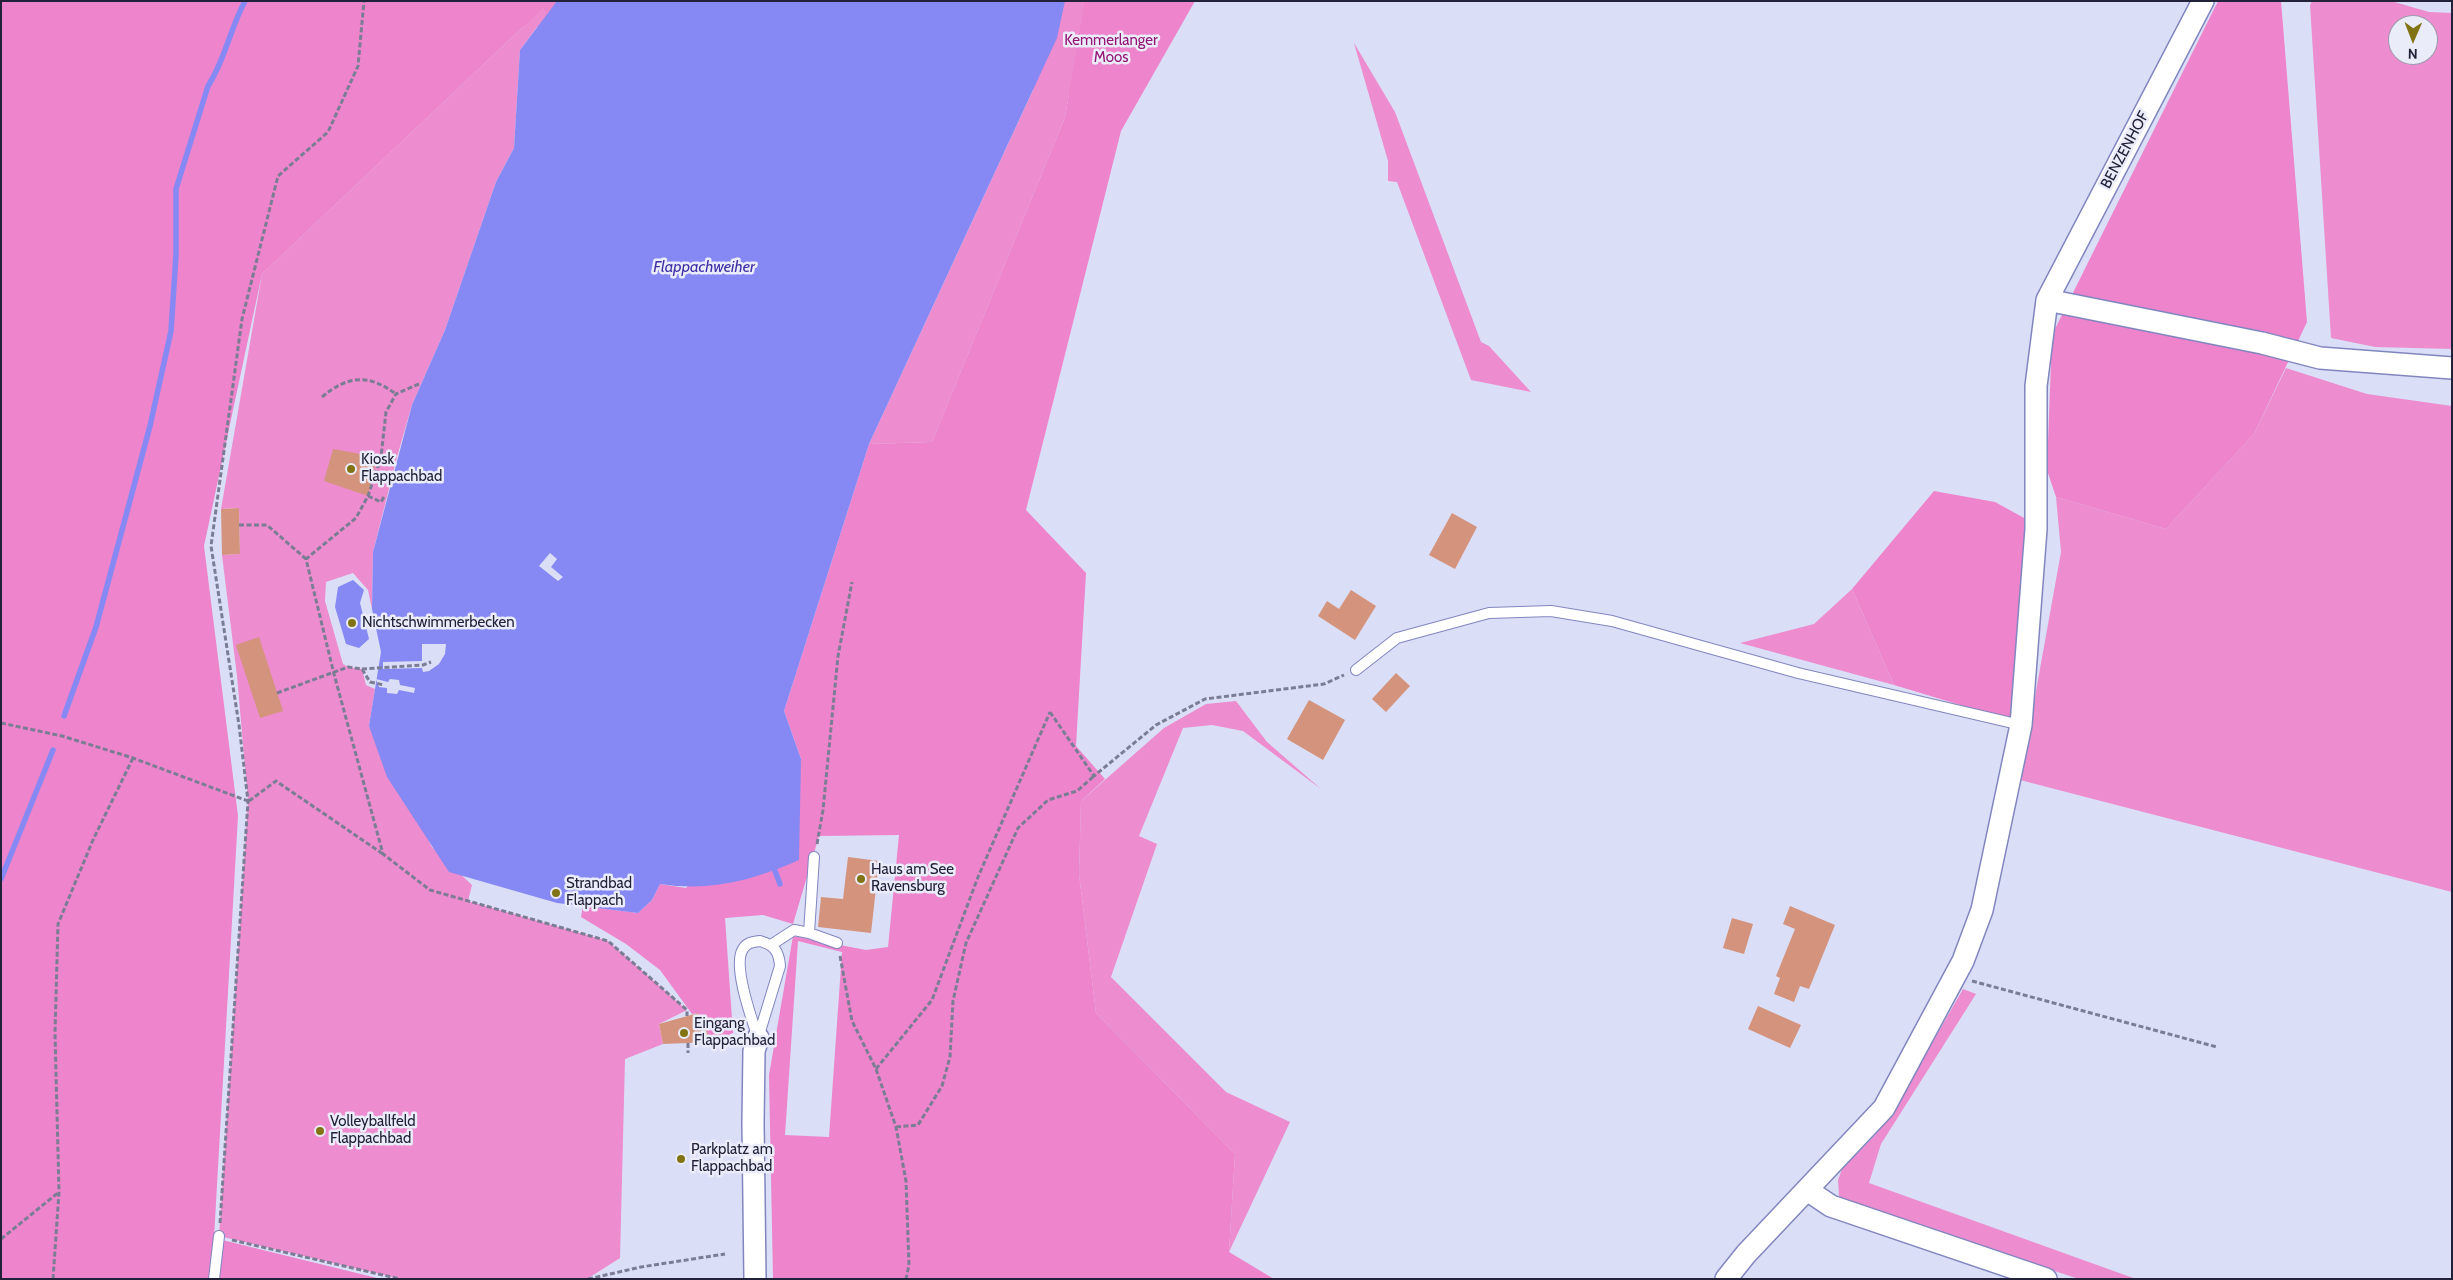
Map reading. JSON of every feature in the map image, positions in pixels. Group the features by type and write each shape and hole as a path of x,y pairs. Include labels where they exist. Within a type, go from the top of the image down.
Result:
{"street":[{"name":"BENZENHOF","path":"1726,1279 1746,1254 1884,1108 1963,961 1982,910 2021,725 2036,529 2036,386 2048,300 2203,1"},
{"path":"2048,300 2262,343 2320,358 2452,368"},
{"path":"755,1279 753,1114 754,1051 758,1038"},
{"path":"1807,1190 1831,1206 2046,1279"}],"lane":[{"path":"1356,670 1397,638 1489,613 1551,611 1612,622 1798,673 2021,725"},
{"path":"809,933 814,857"},
{"path":"771,945 794,930 837,943"},
{"path":"760,941 771,945 779,955 780,966 758,1038 747,1006 739,965 742,950 749,942 760,941"},
{"path":"214,1279 219,1236"}],"path":[{"path":"364,1 358,66 328,132 278,176 242,319 211,546 239,725 248,801 219,1236 400,1279"},
{"path":"322,397 334,387 350,381 366,380 382,384 396,394"},
{"path":"306,559 356,518 368,496 381,457 386,412 396,394 419,384"},
{"path":"368,496 381,502 385,495"},
{"path":"240,525 267,526 306,559 334,674 383,854"},
{"path":"814,857 823,810 838,656 852,582"},
{"path":"277,693 334,674 348,667 362,669 368,667 423,665 432,662"},
{"path":"362,669 370,682 384,685"},
{"path":"896,1127 918,1125 942,1086 950,1057 953,1001 966,943 1018,828 1048,800 1076,791 1156,725 1204,699 1324,684 1356,670"},
{"path":"876,1069 932,1000 978,877 1050,712 1094,776"},
{"path":"1,723 62,736 133,758 248,801"},
{"path":"53,1279 59,1192 55,1033 58,924 92,840 133,758"},
{"path":"248,801 276,781 383,854 430,890 608,942 687,1010 687,1016"},
{"path":"837,943 852,1021 876,1069 896,1127 906,1181 909,1265 906,1279"},
{"path":"1955,976 2217,1047"},
{"path":"688,1043 688,1053"},
{"path":"1,1239 59,1192"},
{"path":"588,1279 641,1267 725,1254"}],"green space":[{"path":"1,1 557,1 547,13 543,8 262,274 204,546 238,816 214,1238 381,1279 1,1279"},
{"name":"Kemmerlanger Moos","path":"505,1 1195,1 1069,94 1065,117 932,442 869,444 1033,90 537,27 520,50 514,148 496,182 445,330 412,405 373,552 372,609 368,590 353,573 326,582 325,601 343,664 348,667 362,669 366,685 375,689 369,726 432,847 472,885 468,901 608,941 687,1010 659,1024 663,1044 625,1059 620,1258 587,1279 401,1279 219,1236 248,801 237,676 222,555 240,554 239,508 221,509 262,274 524,26"},
{"name":"Kemmerlanger Moos","path":"1085,1 1195,1 1121,131 1026,510 1086,573 1076,746 1105,779 1081,801 1079,874 1096,1013 1235,1154 1229,1252 1274,1279 773,1279 769,1075 793,936 866,950 888,947 899,835 819,836 793,924 763,915 725,918 733,1033 712,1042 698,1013 692,1014 660,970 626,944 581,917 583,906 638,913 652,900 660,884 686,888 801,759 784,711 869,444 932,442 1065,117","holes":["798,941 842,952 829,1137 785,1135"]},
{"path":"2218,1 2281,1 2307,322 2254,434 2166,529 2056,497 2047,470 2052,335"},
{"path":"2312,1 2391,1 2429,12 2452,13 2452,349 2375,347 2331,338 2310,5"},
{"path":"1354,43 1395,112 1481,342 1489,346 1531,392 1471,380 1397,182 1388,181 1388,161"},
{"path":"2286,368 2367,394 2452,406 2452,892 2020,780 2061,552 2056,497 2166,529 2254,434"},
{"path":"1934,491 1995,502 2026,519 2010,720 1894,685 1852,589"},
{"path":"1852,589 1894,685 1740,643 1814,624"},
{"path":"1236,701 1267,742 1321,789 1243,731 1212,725 1183,728 1139,836 1157,844 1111,977 1226,1092 1290,1122 1229,1252 1235,1154 1096,1013 1079,874 1081,801 1164,728 1206,704"},
{"path":"1963,989 1976,994 1881,1144 1869,1183 2136,1279 2079,1279 1849,1204 1839,1196 1838,1180 1842,1169 1875,1135 1904,1092"}],"water":[{"name":"Flappachweiher","path":"557,1 1065,1 1057,38 869,444 784,711 801,759 799,860 748,878 714,885 678,886 660,884 652,900 638,913 557,903 449,872 387,777 369,726 381,652 372,609 373,552 412,405 445,330 496,182 514,148 520,50"},
{"name":"Nichtschwimmerbecken","path":"353,580 364,590 360,603 369,639 359,648 346,644 335,607 338,587"}],"pier":[{"path":"550,553 557,559 551,567 563,577 558,581 539,566"},
{"path":"422,644 446,644 445,654 439,664 429,671 423,672 422,668 383,669 383,662 422,661"},
{"path":"376,679 388,682 390,679 399,680 400,685 415,688 414,693 399,690 397,694 387,693 387,688 379,687"}],"building":[{"name":"Kiosk Flappachbad","path":"333,449 377,457 368,496 324,481"},
{"path":"239,508 240,554 222,555 221,509"},
{"path":"1452,513 1477,527 1455,569 1429,555"},
{"path":"1351,590 1376,606 1355,640 1318,616 1327,601 1339,609"},
{"path":"259,637 283,711 260,718 236,645"},
{"path":"1396,673 1410,686 1386,712 1372,699"},
{"path":"1309,700 1345,720 1323,760 1287,739"},
{"name":"Haus am See Ravensburg","path":"848,857 879,861 871,933 818,927 821,897 843,899"},
{"path":"1790,906 1835,925 1809,989 1800,986 1794,1002 1774,994 1780,978 1776,976 1795,929 1783,924"},
{"path":"1732,918 1753,924 1744,954 1723,948"},
{"path":"1758,1006 1801,1025 1790,1048 1748,1029"},
{"name":"Eingang Flappachbad","path":"698,1013 712,1042 663,1044 659,1024"}],"waterway":[{"path":"64,716 96,627 150,426 171,331 176,255 176,189 208,86 219,66 245,1"},
{"path":"1,879 53,750"},
{"path":"775,871 780,884"}],"place":[{"name":"Kiosk Flappachbad","path":"351,469"},
{"name":"Nichtschwimmerbecken","path":"352,623"},
{"name":"Haus am See Ravensburg","path":"861,879"},
{"name":"Strandbad Flappach","path":"556,893"},
{"name":"Eingang Flappachbad","path":"684,1033"},
{"name":"Volleyballfeld Flappachbad","path":"320,1131"},
{"name":"Parkplatz am Flappachbad","path":"681,1159"}]}
